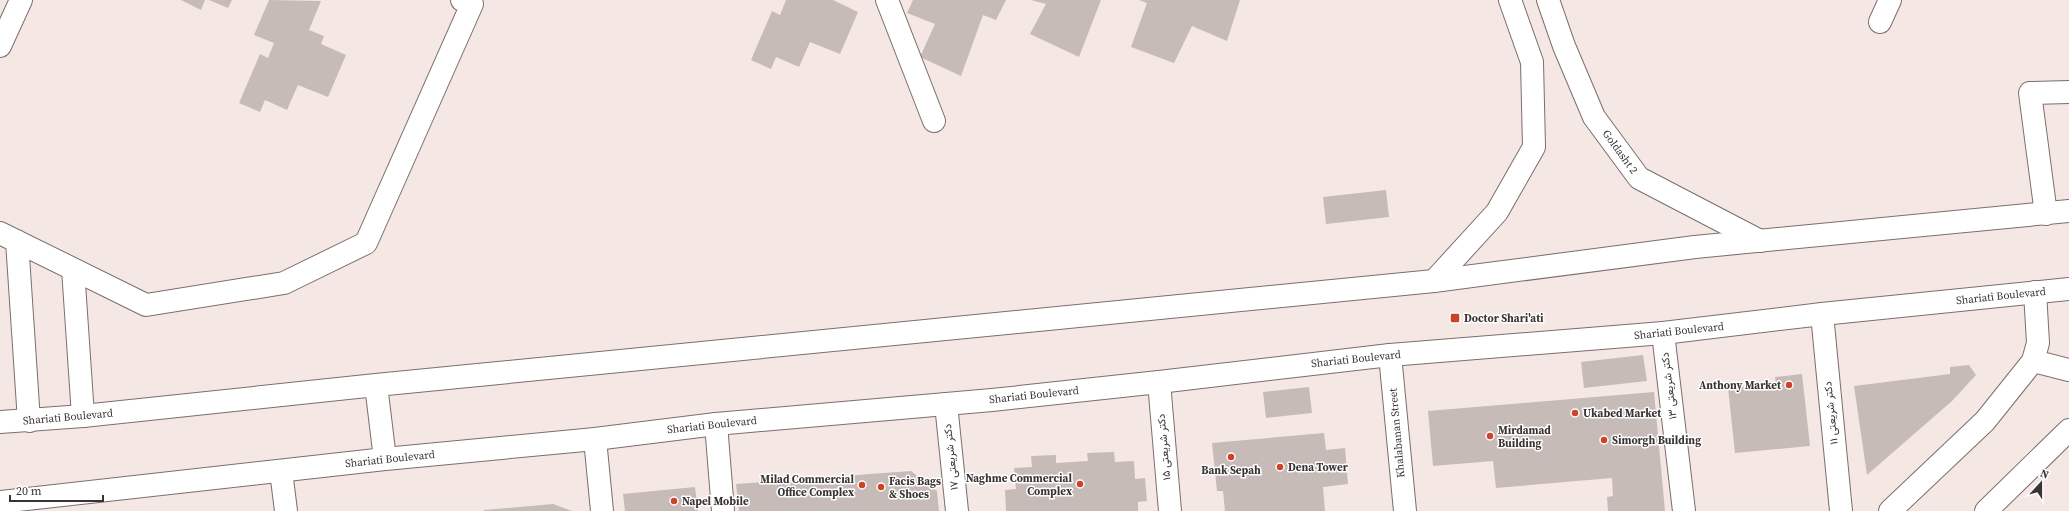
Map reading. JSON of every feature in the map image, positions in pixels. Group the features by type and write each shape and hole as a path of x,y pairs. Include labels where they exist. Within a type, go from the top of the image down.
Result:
{"main road":[{"path":"0,46 20,0"},
{"path":"887,0 934,121"},
{"path":"1434,281 1496,212 1534,147 1532,62 1510,0"},
{"name":"Goldasht 2","path":"1548,0 1564,46 1594,117 1639,178 1760,241"},
{"path":"1880,22 1890,0"},
{"path":"8,237 146,305 284,283 366,243 471,1"},
{"path":"2046,214 2030,93 2069,92"},
{"name":"Shariati Boulevard","path":"0,422 83,416 376,385 1434,281 1695,247 2069,211"},
{"path":"8,237 29,421"},
{"path":"73,269 83,416"},
{"name":"Shariati Boulevard","path":"0,502 385,459 595,439 716,424 946,404 1159,382 1390,355 1663,333 1822,314 2069,289"},
{"path":"1890,511 1985,421 2033,361 2038,343 2035,292"},
{"name":"۱۱ دکتر شریعتی","path":"1822,314 1841,511"},
{"name":"۱۳ دکتر شریعتی","path":"1663,333 1684,511"},
{"name":"Khalabanan Street","path":"1390,355 1405,511"},
{"path":"2033,361 2069,370"},
{"name":"۱۵ دکتر شریعتی","path":"1159,382 1170,511"},
{"path":"376,385 385,459"},
{"name":"۱۷ دکتر شریعتی","path":"946,404 957,511"},
{"path":"716,424 723,511"},
{"path":"1986,511 2068,434"},
{"path":"595,439 602,511"},
{"path":"281,471 286,511"}],"building":[{"path":"181,0 205,0 201,10"},
{"path":"209,0 232,0 228,8"},
{"path":"269,0 321,1 309,30 324,36 321,44 346,55 328,97 298,85 287,110 265,100 260,112 239,103 260,54 268,58 274,43 254,35"},
{"path":"786,0 833,0 858,12 840,54 810,42 799,67 776,57 771,69 751,60 772,11 780,15"},
{"path":"913,0 1006,0 996,20 983,15 961,76 920,57 935,24 907,13"},
{"path":"1031,0 1101,0 1079,57 1030,34 1046,4"},
{"path":"1139,0 1240,0 1227,41 1192,26 1174,63 1131,47 1147,3"},
{"path":"1386,190 1389,217 1326,224 1323,197"},
{"path":"1643,355 1647,381 1584,388 1581,362"},
{"path":"1969,365 1976,375 1952,401 1867,475 1854,386 1950,374 1950,367"},
{"path":"1802,374 1810,446 1735,453 1728,388 1776,384 1775,377"},
{"path":"1309,387 1312,413 1266,418 1263,392"},
{"path":"1654,392 1665,511 1608,511 1607,497 1613,496 1612,478 1496,488 1493,461 1433,466 1428,411"},
{"name":"Dena Tower","path":"1324,433 1326,450 1345,448 1348,484 1323,487 1325,511 1225,511 1223,491 1217,491 1212,443"},
{"name":"Naghme Commercial Complex","path":"1114,452 1115,462 1134,461 1135,479 1145,478 1147,501 1138,502 1138,511 1006,511 1005,490 1016,489 1014,468 1032,467 1031,456 1056,455 1056,463 1088,461 1087,453"},
{"name":"Milad Commercial Office Complex","path":"911,471 937,491 939,511 739,511 736,484"},
{"path":"695,487 698,511 625,511 623,494"},
{"path":"553,504 572,511 484,511 484,510"}],"place":[{"name":"Doctor Shari'ati","path":"1455,318"},
{"name":"Anthony Market","path":"1789,385"},
{"name":"Ukabed Market","path":"1575,413"},
{"name":"Mirdamad Building","path":"1490,436"},
{"name":"Simorgh Building","path":"1604,440"},
{"name":"Bank Sepah","path":"1231,457"},
{"name":"Dena Tower","path":"1280,467"},
{"name":"Naghme Commercial Complex","path":"1080,484"},
{"name":"Milad Commercial Office Complex","path":"862,485"},
{"name":"Facis Bags & Shoes","path":"881,487"},
{"name":"Napel Mobile","path":"674,501"}]}
